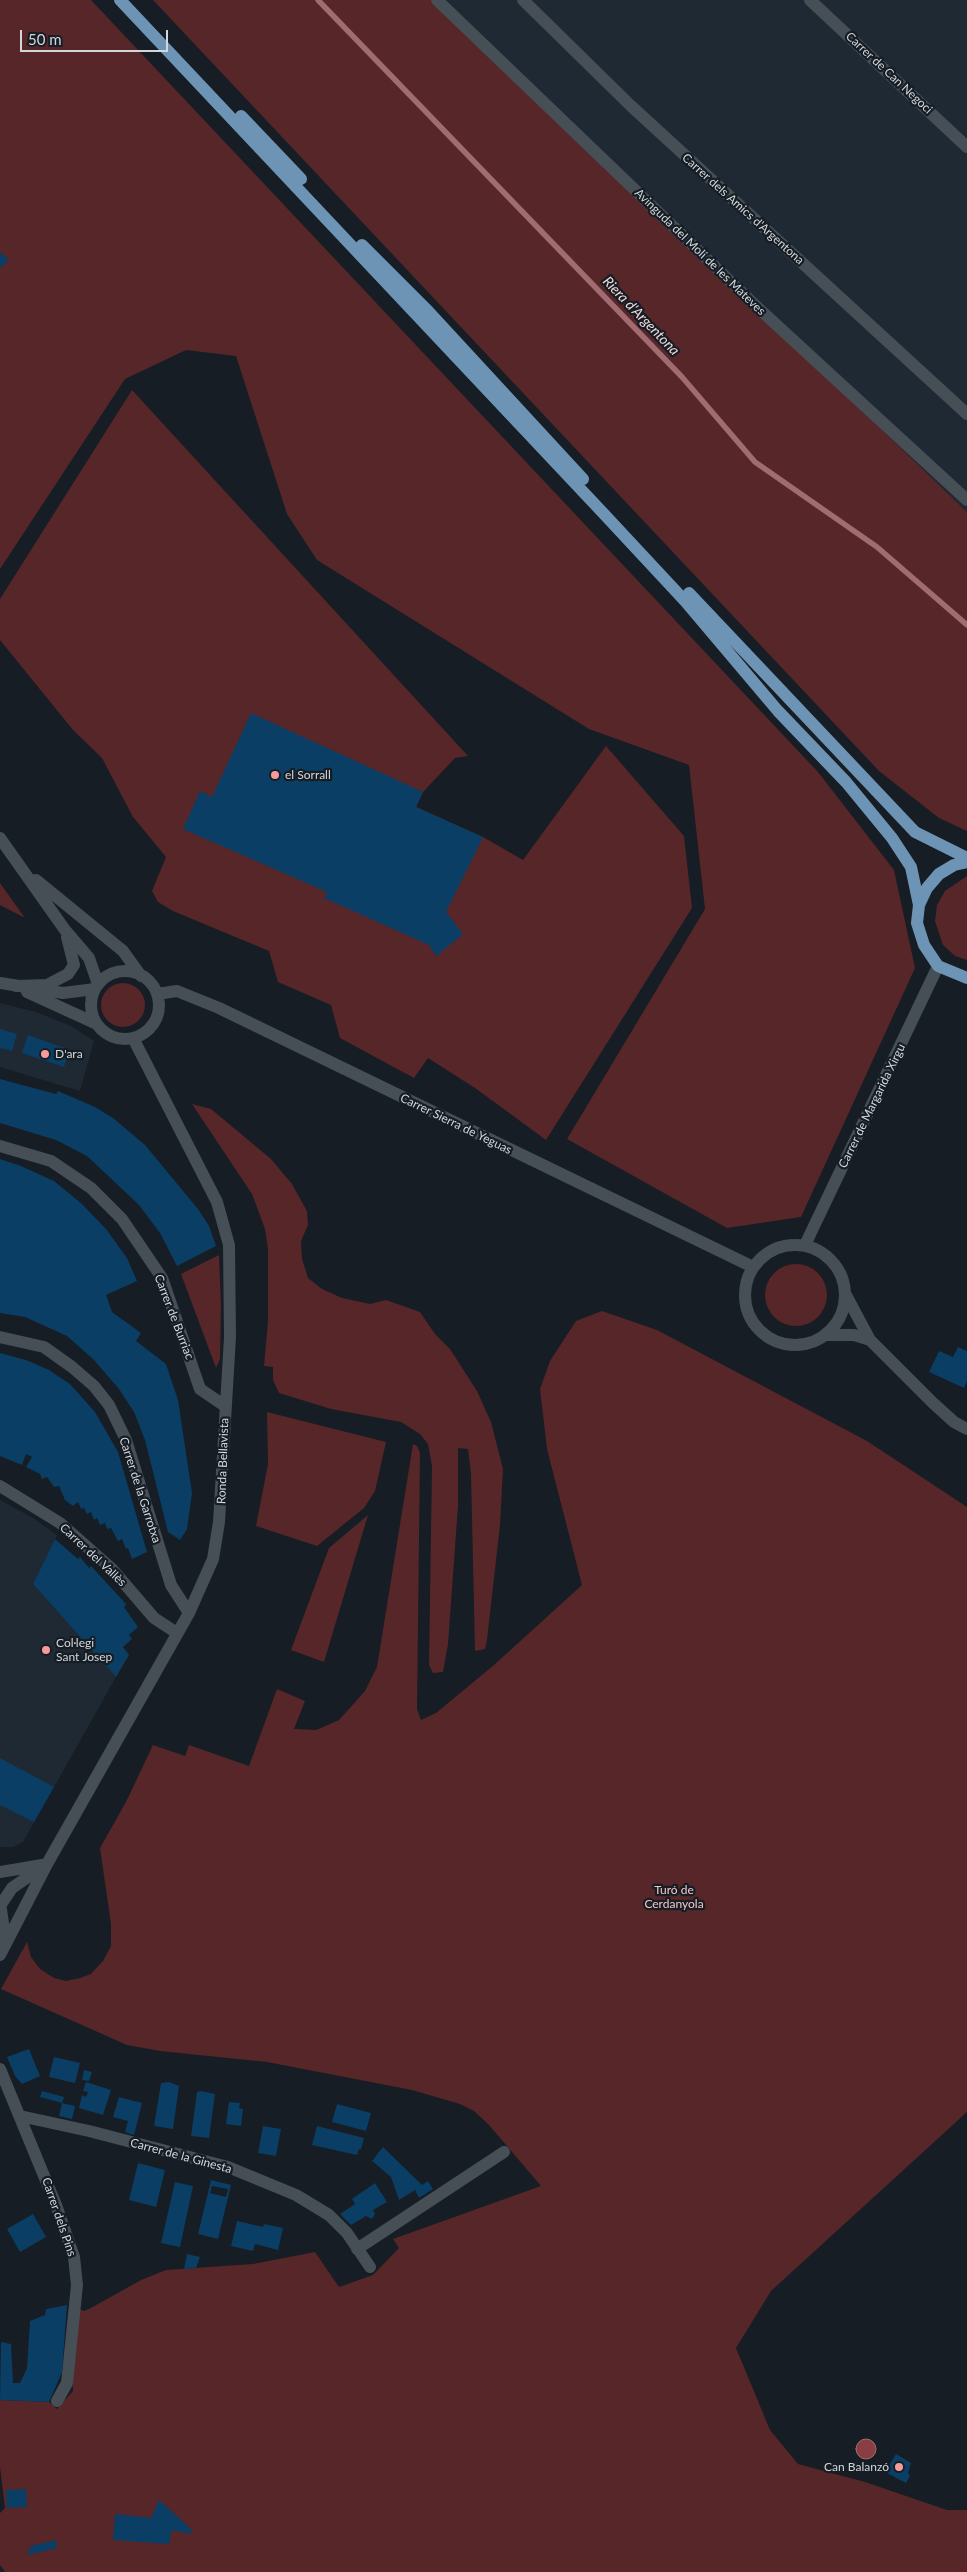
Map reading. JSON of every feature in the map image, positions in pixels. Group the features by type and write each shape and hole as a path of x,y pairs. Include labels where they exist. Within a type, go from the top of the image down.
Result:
{"main road":[{"path":"120,0 618,528 685,601 778,711 846,782 892,838 911,867 919,905 917,923 924,945 938,966 967,978"},
{"path":"131,0 186,61 265,140 350,234 428,311 908,825 915,832 935,844 967,860"},
{"path":"919,905 927,888 939,874 967,860"}],"street":[{"name":"Avinguda del Molí de les Mateves","path":"437,0 756,306 967,500"},
{"name":"Carrer dels Amics d'Argentona","path":"523,0 630,106 967,414"},
{"name":"Carrer de Can Negoci","path":"810,0 967,146"},
{"path":"0,838 65,930 89,958 97,987 91,1006 96,1024"},
{"path":"16,986 96,1024 114,1037 133,1038 147,1031 156,1018 158,1002 156,994 123,951 22,867"},
{"path":"16,986 47,985 68,974 74,965 65,930"},
{"name":"Carrer de Margarida Xirgu","path":"805,1245 938,966"},
{"path":"0,983 63,993 97,987 114,973 132,972 141,976"},
{"name":"Carrer Sierra de Yeguas","path":"156,994 177,991 204,1001 753,1267"},
{"name":"Ronda Bellavista","path":"0,1955 47,1864 189,1613 212,1559 220,1522 231,1299 231,1256 224,1221 217,1202 133,1038"},
{"name":"Carrer de Burriac","path":"0,1146 51,1161 91,1188 122,1219 162,1278 200,1389 225,1406"},
{"path":"870,1340 854,1335 826,1335 801,1345 788,1345 775,1341 763,1334 754,1324 745,1301 746,1283 753,1267 770,1251 792,1244 805,1245 818,1250 830,1258 842,1275 846,1295 870,1340 933,1403 954,1422 967,1429"},
{"path":"826,1335 837,1324 844,1310 846,1295"},
{"name":"Carrer de la Garrotxa","path":"0,1337 44,1348 72,1366 94,1386 109,1406 126,1440 172,1585 189,1613"},
{"name":"Carrer del Vallès","path":"0,1486 60,1522 112,1570 154,1618 178,1634"},
{"path":"0,1872 47,1864"},
{"name":"Ronda Bellavista","path":"0,1947 4,1930 0,1904 12,1888 47,1864"},
{"name":"Carrer dels Pins","path":"0,2069 56,2204 74,2258 77,2285 67,2383 57,2401"},
{"name":"Carrer de la Ginesta","path":"20,2116 89,2131 228,2167 296,2195 329,2215 347,2234 370,2267"},
{"path":"357,2249 504,2152"}],"shaded area":[{"path":"436,0 967,0 967,512 935,482"},
{"name":"D'ara","path":"0,1003 36,1012 71,1026 94,1041 80,1091 0,1067"},
{"name":"Col·legi Sant Josep","path":"0,1500 33,1518 57,1535 33,1584 116,1677 23,1842 13,1847 0,1847"},
{"path":"862,2439 870,2439 876,2445 876,2453 870,2459 862,2459 856,2453 856,2445"}],"green space":[{"path":"0,0 91,0 818,772 894,870 915,968 801,1217 727,1228 567,1139 705,909 689,765 589,729 317,560 287,514 236,356 186,350 125,379 0,569"},
{"path":"153,0 436,0 967,512 967,831 939,818 879,771"},
{"name":"el Sorrall","path":"132,390 468,756 455,758 423,792 416,807 483,837 523,860 606,746 684,836 692,908 546,1140 475,1088 428,1058 414,1078 340,1038 331,1005 278,982 269,951 173,911 158,902 152,891 166,857 133,817 102,758 73,730 0,640 0,599"},
{"path":"967,876 967,960 955,956 943,945 935,921 937,905 945,891"},
{"path":"0,883 25,918 0,905"},
{"path":"123,983 135,987 141,993 145,1005 141,1017 135,1023 123,1027 111,1023 105,1017 101,1005 105,993 111,987"},
{"path":"192,1104 211,1109 271,1159 292,1184 307,1211 308,1225 301,1241 302,1259 308,1278 322,1289 342,1298 370,1304 386,1300 420,1312 435,1334 450,1349 477,1391 491,1422 503,1469 500,1525 487,1640 485,1649 475,1651 471,1474 468,1449 458,1448 458,1506 448,1644 443,1672 433,1673 429,1665 432,1466 428,1444 420,1434 401,1422 331,1409 279,1393 273,1380 273,1367 264,1366 268,1321 268,1249 265,1229 252,1194"},
{"path":"219,1255 221,1306 220,1359 216,1368 181,1274"},
{"path":"796,1264 808,1267 818,1273 824,1283 827,1295 824,1307 818,1317 808,1323 796,1326 784,1323 774,1317 768,1307 765,1295 768,1283 774,1273 784,1267"},
{"name":"Turó de Cerdanyola","path":"602,1311 657,1330 867,1441 967,1507 967,2112 771,2291 736,2348 770,2430 798,2464 865,2482 947,2510 967,2510 967,2572 5,2572 0,2565 0,2513 5,2508 0,2467 0,2400 49,2402 57,2409 73,2391 72,2370 78,2309 84,2311 89,2309 141,2280 166,2270 253,2264 315,2252 339,2287 373,2275 399,2248 393,2239 541,2186 489,2125 474,2111 460,2104 412,2090 267,2062 160,2051 127,2045 1,1989 27,1942 31,1957 40,1969 54,1978 66,1981 91,1974 103,1961 111,1946 111,1924 100,1848 126,1802 153,1745 185,1756 189,1745 249,1766 277,1689 305,1701 294,1729 316,1730 339,1720 365,1691 377,1667 413,1444 417,1446 420,1453 417,1709 421,1720 436,1713 494,1665 582,1585 547,1449 540,1389 550,1361 576,1321"},
{"path":"267,1412 386,1442 375,1491 364,1508 317,1546 256,1526 268,1464"},
{"path":"368,1515 324,1662 291,1650 329,1548"}],"building":[{"path":"0,252 9,260 0,268"},
{"name":"el Sorrall","path":"251,713 423,792 416,807 483,837 446,912 463,934 436,956 429,945 324,898 327,892 183,829 200,791 212,797"},
{"path":"0,1029 17,1034 12,1051 0,1048"},
{"path":"28,1035 70,1050 64,1067 22,1053"},
{"path":"0,1079 56,1094 58,1091 95,1107 113,1118 145,1145 198,1209 209,1226 216,1246 177,1266 160,1233 139,1205 87,1156 56,1140 0,1123"},
{"path":"0,1159 54,1181 82,1204 106,1229 127,1258 137,1281 106,1295 112,1312 141,1333 136,1341 166,1364 178,1400 192,1493 187,1529 180,1540 168,1532 145,1440 134,1412 119,1389 94,1360 67,1336 25,1317 0,1313"},
{"path":"958,1347 967,1351 967,1381 964,1388 929,1372 939,1351 953,1357"},
{"path":"0,1353 26,1360 49,1370 70,1384 95,1412 118,1452 147,1552 132,1559 122,1539 118,1541 111,1528 107,1529 105,1523 100,1525 97,1518 94,1520 91,1512 87,1514 84,1508 81,1509 78,1502 73,1506 65,1500 59,1486 54,1487 47,1477 42,1479 40,1474 26,1467 32,1457 26,1454 22,1465 0,1456"},
{"path":"55,1539 78,1559 80,1557 89,1568 91,1566 126,1604 124,1607 138,1627 129,1635 132,1639 123,1647 129,1655 116,1677 33,1584"},
{"path":"0,1758 54,1787 34,1822 0,1805"},
{"path":"29,2049 40,2076 22,2084 15,2076 7,2057"},
{"path":"54,2057 80,2063 75,2083 49,2077"},
{"path":"84,2070 92,2072 89,2081 82,2080"},
{"path":"86,2082 111,2090 103,2115 79,2108 82,2095 86,2097 88,2092 83,2091"},
{"path":"169,2082 179,2086 173,2129 154,2126 161,2083"},
{"path":"42,2091 64,2097 62,2103 40,2097"},
{"path":"197,2092 215,2094 209,2138 191,2136"},
{"path":"119,2097 142,2103 134,2135 125,2132 128,2121 113,2117"},
{"path":"229,2102 240,2103 239,2108 243,2109 241,2126 226,2124"},
{"path":"62,2103 75,2106 72,2119 59,2116"},
{"path":"337,2104 371,2113 366,2131 332,2122"},
{"path":"263,2126 281,2129 276,2156 258,2153"},
{"path":"317,2126 364,2138 361,2149 359,2149 357,2155 312,2145"},
{"path":"383,2147 422,2185 428,2181 433,2189 419,2198 415,2190 399,2200 391,2177 372,2161"},
{"path":"138,2163 165,2170 156,2207 129,2200"},
{"path":"211,2180 231,2185 218,2239 198,2234","holes":["212,2186 228,2189 226,2197 210,2193"]},
{"path":"175,2182 193,2186 180,2247 161,2243"},
{"path":"375,2183 387,2202 373,2210 375,2214 372,2219 366,2216 351,2225 340,2214 355,2204 352,2199"},
{"path":"33,2214 46,2237 20,2252 7,2229"},
{"path":"237,2221 263,2227 264,2224 283,2228 278,2250 255,2244 253,2251 231,2246"},
{"path":"187,2254 200,2257 196,2268 184,2269"},
{"path":"67,2305 62,2372 49,2402 0,2400 1,2342 11,2344 13,2383 20,2383 27,2368 30,2321 45,2315 46,2309"},
{"name":"Can Balanzó","path":"896,2454 911,2463 908,2473 910,2476 906,2483 885,2472"},
{"path":"26,2489 27,2507 7,2508 6,2490"},
{"path":"159,2500 192,2530 190,2534 172,2530 169,2544 113,2540 115,2514 151,2518"},
{"path":"56,2540 57,2548 27,2555 31,2546"}],"waterway":[{"name":"Riera d'Argentona","path":"318,0 682,377 755,462 877,547 967,625"}],"place":[{"name":"el Sorrall","path":"275,775"},
{"name":"D'ara","path":"45,1054"},
{"name":"Col·legi Sant Josep","path":"46,1650"},
{"name":"Can Balanzó","path":"899,2467"}]}
